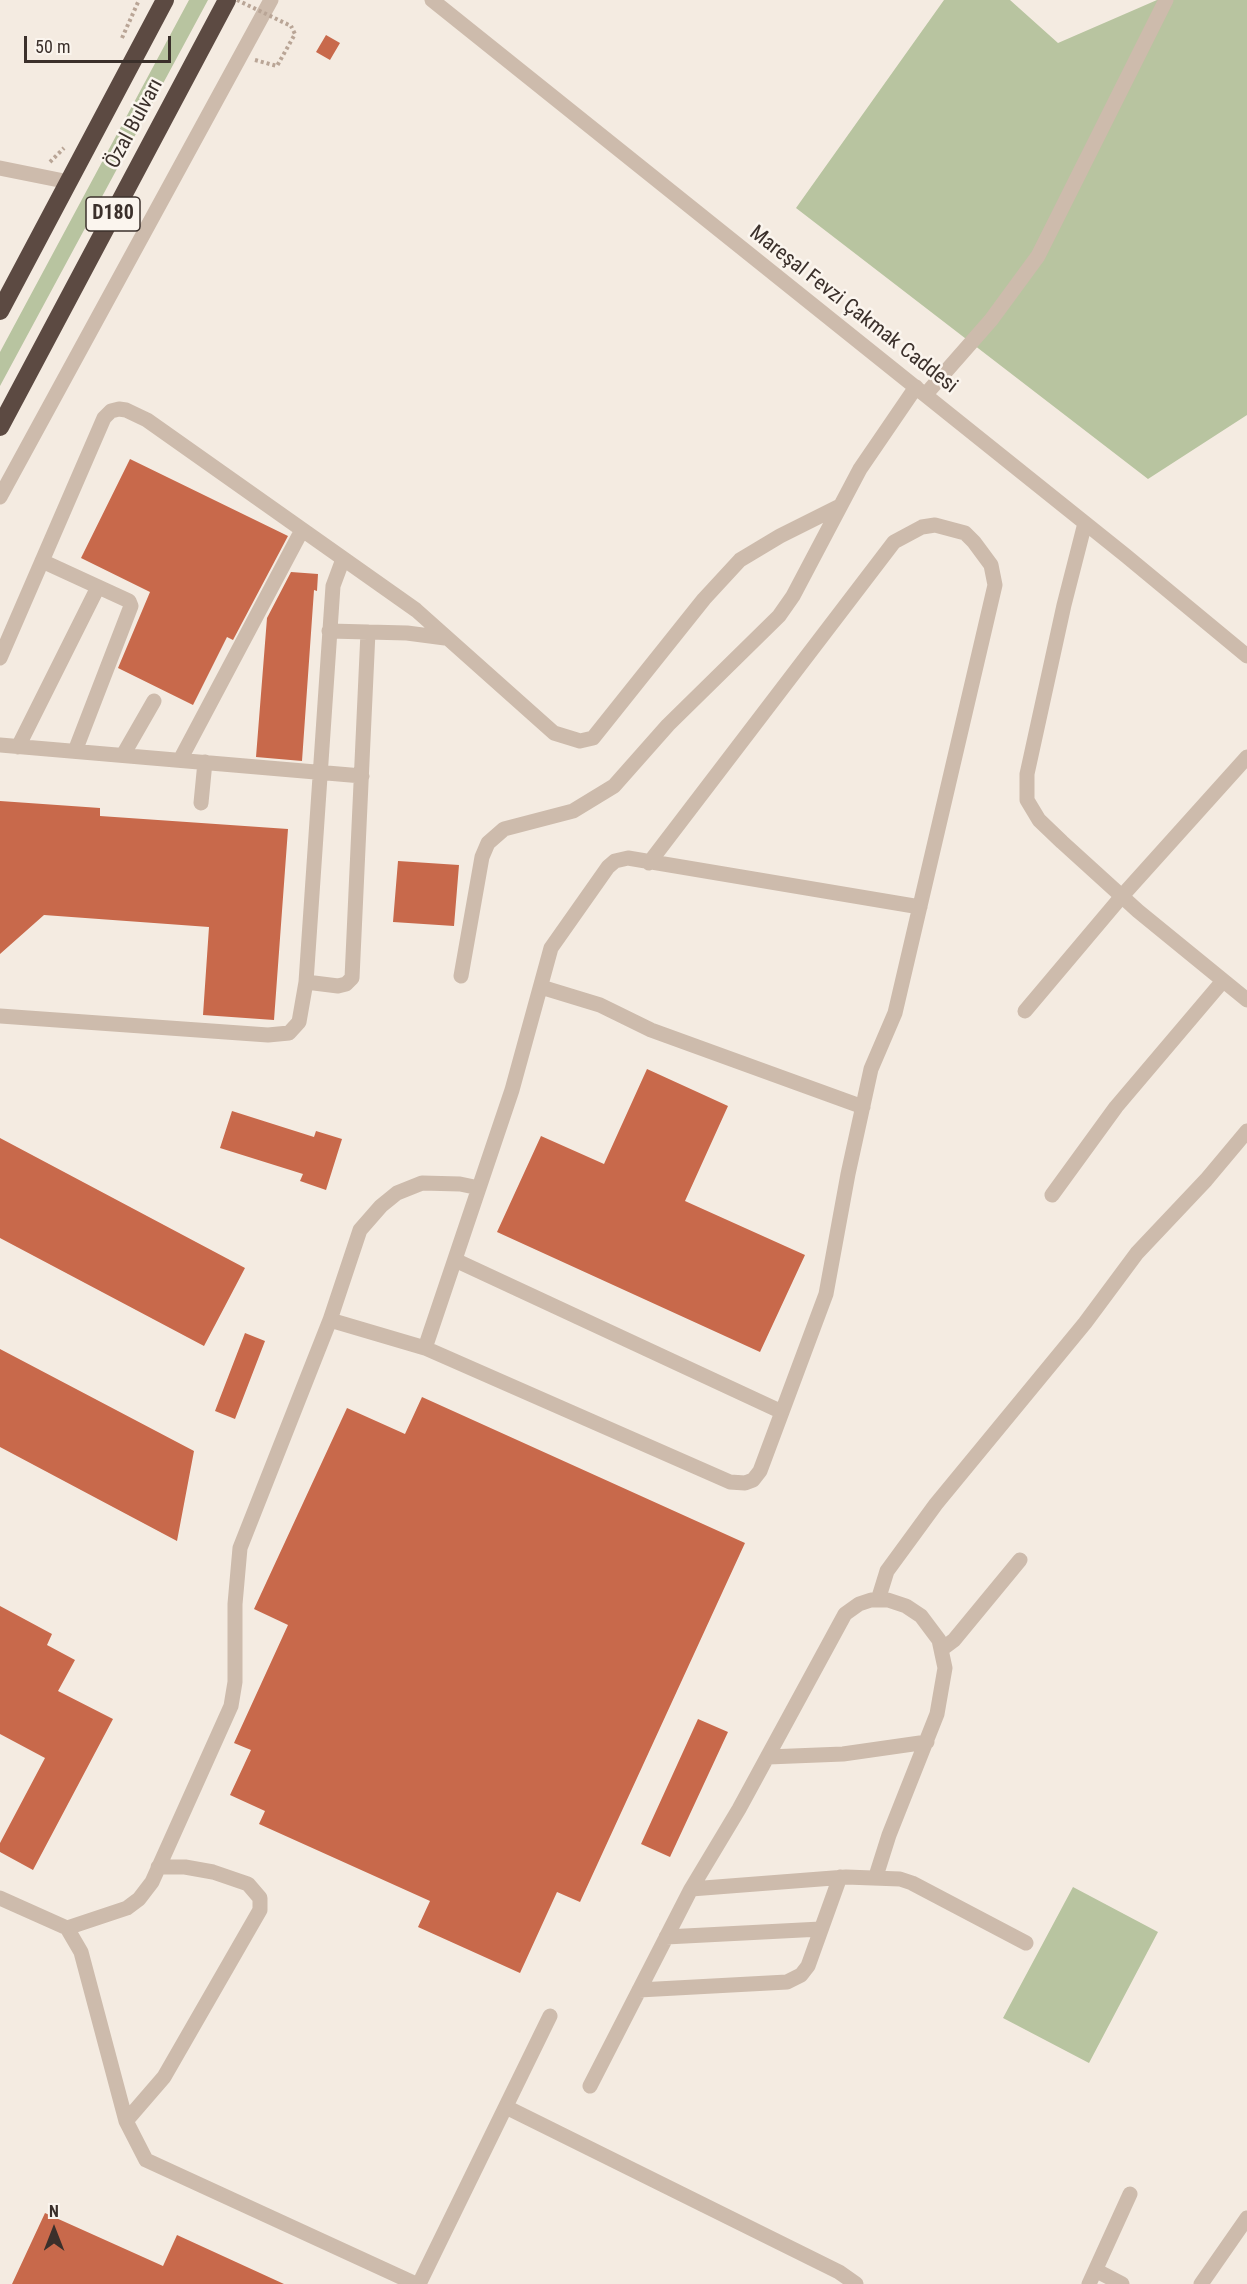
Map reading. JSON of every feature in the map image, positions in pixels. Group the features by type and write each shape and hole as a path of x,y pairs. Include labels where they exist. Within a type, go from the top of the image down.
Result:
{"highway":[{"name":"Özal Bulvarı","path":"0,311 165,0"},
{"name":"Özal Bulvarı","path":"0,428 226,0"}],"street":[{"path":"0,497 272,0"},
{"name":"Mareşal Fevzi Çakmak Caddesi","path":"432,0 512,67 921,390 1247,656"},
{"path":"461,976 482,857 488,843 504,829 573,811 614,786 668,725 779,616 793,596 860,469 921,390 991,320 1038,256 1081,175 1146,36 1166,0"},
{"path":"0,168 69,182"},
{"path":"0,658 104,418 111,411 119,409 147,420 416,610 554,733 580,741 593,738 704,599 740,560 780,536 840,506"},
{"path":"1085,523 1052,656 1027,774 1027,800 1039,820 1122,896 1222,982 1247,1000"},
{"path":"330,1320 425,1348 730,1482 745,1483 753,1480 760,1471 826,1294 871,1069 895,1013 995,585 991,565 984,553 965,533 945,526 922,527 894,542 648,863"},
{"path":"180,760 302,530"},
{"path":"0,1016 280,1035 289,1033 299,1022 303,1011 306,982 333,586 344,559"},
{"path":"42,561 129,601 131,610 75,752"},
{"path":"18,747 98,587"},
{"path":"330,631 445,638"},
{"path":"306,982 338,986 346,984 352,978 368,632"},
{"path":"123,755 154,701"},
{"path":"0,746 362,777"},
{"path":"1025,1011 1122,896 1247,757"},
{"path":"201,803 206,762"},
{"path":"425,1348 512,1090 551,948 608,867 622,859 920,908"},
{"path":"1052,1195 1116,1107 1222,982"},
{"path":"541,987 600,1005 670,1037 863,1107"},
{"path":"878,1600 887,1571 902,1549 1085,1323 1137,1253 1206,1180 1247,1131"},
{"path":"67,1928 127,1908 139,1899 158,1868 231,1706 235,1682 235,1604 240,1548 330,1320 360,1230 381,1206 397,1193 422,1183 460,1184 479,1188"},
{"path":"454,1260 782,1412"},
{"path":"942,1649 954,1640 1020,1560"},
{"path":"590,2086 692,1888 768,1757 845,1614 859,1604 878,1600 906,1606 921,1616 930,1626 942,1649 945,1668 937,1714 889,1835 876,1876"},
{"path":"768,1757 843,1754 927,1742"},
{"path":"126,2121 164,2077 260,1910 260,1898 248,1884 213,1872 185,1867 158,1868"},
{"path":"692,1888 876,1876 912,1883 1026,1943"},
{"path":"639,1990 787,1982 801,1975 808,1966 840,1877"},
{"path":"0,1898 67,1928 81,1952 126,2121 146,2160 418,2284 550,2016"},
{"path":"666,1937 821,1929"},
{"path":"506,2107 839,2272 856,2284"},
{"path":"1122,2284 1093,2277 1130,2194"},
{"path":"1201,2284 1247,2218"}],"path":[{"path":"118,44 139,0"},
{"path":"237,0 291,26 295,34 277,66 241,57"},
{"path":"32,175 65,147"}],"green space":[{"path":"189,0 208,0 0,386 0,352"},
{"path":"944,0 1010,0 1058,43 1157,0 1247,0 1247,415 1148,479 796,208"},
{"path":"1073,1887 1158,1932 1089,2063 1003,2018"}],"building":[{"path":"326,35 340,43 330,60 316,52"},
{"path":"130,459 288,536 233,640 227,637 193,705 118,668 150,592 81,558"},
{"path":"291,572 318,574 317,591 314,590 302,761 256,757 267,618"},
{"path":"0,801 100,808 100,816 288,829 274,1020 203,1015 209,927 44,915 0,954"},
{"path":"398,861 459,865 454,926 393,922"},
{"path":"647,1069 728,1106 685,1201 805,1255 760,1352 497,1232 541,1136 604,1164"},
{"path":"232,1111 314,1137 316,1131 342,1139 326,1190 300,1181 303,1174 220,1148"},
{"path":"0,1138 245,1268 204,1346 0,1238"},
{"path":"245,1333 265,1341 235,1419 215,1411"},
{"path":"0,1349 194,1451 177,1541 0,1447"},
{"path":"422,1397 745,1543 580,1902 557,1892 520,1973 418,1927 430,1901 259,1824 265,1811 230,1795 251,1750 234,1743 288,1625 254,1609 347,1408 405,1434"},
{"path":"0,1606 52,1634 47,1645 75,1660 58,1691 113,1719 33,1870 0,1852 0,1843 45,1758 0,1734"},
{"path":"698,1719 728,1732 670,1857 641,1844"},
{"path":"45,2213 163,2266 177,2235 284,2284 12,2284"}]}
